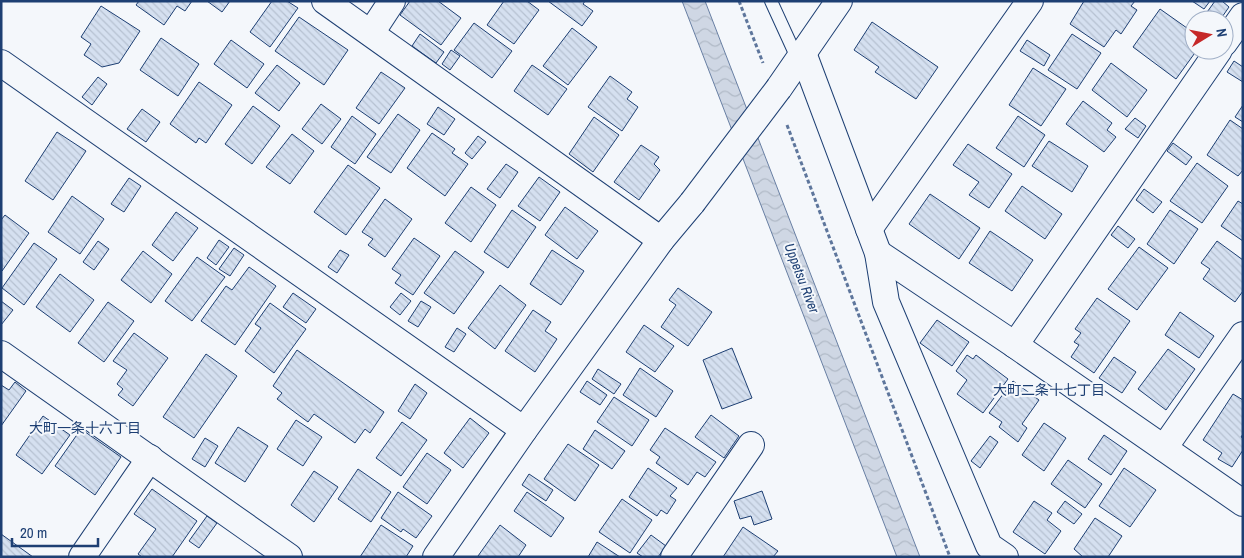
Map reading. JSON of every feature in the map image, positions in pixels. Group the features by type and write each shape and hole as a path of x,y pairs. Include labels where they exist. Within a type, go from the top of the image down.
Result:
{"street":[{"path":"325,1 661,240"},
{"path":"371,33 392,1"},
{"path":"436,557 524,430 661,240 692,203 779,88 839,1"},
{"path":"869,229 1030,1"},
{"path":"1234,29 1243,16"},
{"path":"801,57 878,253 886,302 990,546 1005,557"},
{"path":"1015,345 1212,60"},
{"path":"1,63 524,430"},
{"path":"878,253 1015,345 1243,503"},
{"path":"1164,448 1243,335"},
{"path":"1,354 290,557"},
{"path":"674,557 751,445"},
{"path":"82,557 150,458"}],"lane":[{"path":"771,1 801,57"}],"path":[{"path":"739,1 764,65"},
{"path":"784,119 950,557"}],"water":[{"name":"Uppetsu River","path":"682,1 705,1 920,557 897,557"}],"building":[{"path":"139,1 192,1 185,11 177,6 164,25 136,5"},
{"path":"207,1 230,1 222,12"},
{"path":"272,1 287,1 298,8 270,47 250,32"},
{"path":"410,1 438,1 461,18 441,45 400,15"},
{"path":"504,1 527,1 539,10 514,44 487,25"},
{"path":"548,1 585,1 583,4 593,11 582,26"},
{"path":"1084,1 1135,1 1131,6 1137,10 1121,34 1116,30 1104,47 1070,24"},
{"path":"1192,1 1210,1 1204,9"},
{"path":"1215,1 1222,1 1229,7 1227,10 1209,10"},
{"path":"101,6 140,31 119,63 102,67 84,55 91,44 81,37"},
{"path":"1160,9 1184,26 1184,60 1190,60 1176,79 1133,47"},
{"path":"299,17 348,50 324,85 275,51"},
{"path":"872,22 938,67 916,99 875,72 879,67 854,50"},
{"path":"474,23 512,51 492,78 454,50"},
{"path":"572,28 597,47 568,85 543,66"},
{"path":"420,34 444,52 436,63 412,46"},
{"path":"1072,34 1101,53 1077,89 1048,70"},
{"path":"161,38 199,64 178,96 140,70"},
{"path":"231,40 264,64 247,88 214,64"},
{"path":"1027,40 1050,55 1044,66 1020,51"},
{"path":"451,50 460,56 450,70 442,64"},
{"path":"1234,61 1243,67 1243,82 1227,72"},
{"path":"1111,63 1147,90 1127,117 1092,90"},
{"path":"277,65 300,83 279,111 255,93"},
{"path":"532,65 567,89 548,115 514,91"},
{"path":"1033,68 1066,89 1041,126 1009,105"},
{"path":"381,72 405,88 379,124 356,108"},
{"path":"610,76 632,92 627,99 638,107 622,131 588,107"},
{"path":"98,77 107,84 92,105 82,97"},
{"path":"199,82 232,105 206,143 199,138 196,143 170,124"},
{"path":"1083,101 1112,123 1107,130 1116,137 1104,152 1066,124"},
{"path":"321,104 341,119 322,144 302,129"},
{"path":"1243,105 1243,122 1235,117"},
{"path":"253,106 280,126 252,164 225,144"},
{"path":"438,107 455,119 444,135 427,124"},
{"path":"142,109 160,122 146,142 127,129"},
{"path":"398,114 420,130 391,173 367,157"},
{"path":"352,116 376,134 355,164 331,147"},
{"path":"1018,116 1045,135 1024,167 996,148"},
{"path":"594,117 619,135 593,172 569,154"},
{"path":"1135,118 1146,126 1138,138 1125,129"},
{"path":"1230,120 1243,129 1243,170 1238,176 1207,155"},
{"path":"57,132 86,151 53,200 25,181"},
{"path":"432,133 455,149 452,153 468,164 445,196 407,168"},
{"path":"292,134 314,151 290,184 266,167"},
{"path":"478,136 486,142 472,159 465,153"},
{"path":"1049,141 1088,166 1072,192 1032,166"},
{"path":"1173,143 1192,157 1186,165 1167,151"},
{"path":"968,144 1012,174 989,208 969,195 979,182 953,165"},
{"path":"641,145 659,157 654,164 660,170 639,200 614,182"},
{"path":"1197,163 1228,186 1202,223 1170,201"},
{"path":"506,164 518,172 500,198 487,189"},
{"path":"348,165 380,188 346,235 314,212"},
{"path":"539,177 560,192 540,221 518,206"},
{"path":"129,178 141,186 124,212 111,204"},
{"path":"1022,186 1062,214 1045,239 1005,211"},
{"path":"471,187 496,205 471,242 445,223"},
{"path":"1144,189 1162,202 1153,213 1136,200"},
{"path":"930,194 980,228 959,259 909,224"},
{"path":"72,196 104,219 80,254 48,232"},
{"path":"385,199 412,219 385,257 368,245 373,239 362,232"},
{"path":"1238,201 1243,204 1243,241 1221,226"},
{"path":"565,207 598,231 577,259 545,235"},
{"path":"512,210 536,227 508,268 484,252"},
{"path":"1170,210 1198,229 1174,264 1147,244"},
{"path":"176,212 198,228 173,261 152,245"},
{"path":"5,215 29,233 2,271 1,220"},
{"path":"1118,226 1135,239 1128,248 1111,235"},
{"path":"990,231 1033,260 1012,291 969,263"},
{"path":"414,238 440,256 413,295 395,283 401,275 392,269"},
{"path":"219,240 229,247 216,265 207,258"},
{"path":"98,241 109,249 94,270 83,262"},
{"path":"1217,241 1243,260 1243,291 1235,302 1203,279 1210,269 1201,263"},
{"path":"34,243 57,259 24,305 2,288"},
{"path":"1139,247 1168,268 1137,310 1108,289"},
{"path":"234,248 244,255 230,276 219,269"},
{"path":"340,250 349,255 337,273 328,267"},
{"path":"552,250 584,271 561,305 530,284"},
{"path":"143,251 172,274 151,303 121,280"},
{"path":"455,251 484,272 454,314 424,293"},
{"path":"197,257 225,277 192,321 165,301"},
{"path":"249,267 276,286 235,345 201,321 226,286 232,290"},
{"path":"60,274 94,300 70,332 36,307"},
{"path":"500,285 526,305 495,349 468,328"},
{"path":"678,288 712,312 688,346 661,327 676,305 669,300"},
{"path":"293,293 316,309 306,323 283,307"},
{"path":"401,293 411,301 400,315 390,307"},
{"path":"1097,298 1130,321 1094,373 1071,357 1079,345 1074,342 1081,333 1075,329"},
{"path":"1,301 13,310 1,325"},
{"path":"421,301 431,307 418,327 408,321"},
{"path":"108,302 134,321 104,362 78,343"},
{"path":"270,303 306,329 274,373 245,351 261,328 255,324"},
{"path":"533,310 551,322 545,331 557,339 535,372 505,351"},
{"path":"1180,312 1214,336 1199,358 1165,335"},
{"path":"937,320 969,342 952,366 920,343"},
{"path":"644,325 674,346 655,372 626,352"},
{"path":"457,328 466,334 454,352 445,347"},
{"path":"134,333 168,358 133,406 118,395 123,389 117,384 127,370 113,361"},
{"path":"732,348 752,398 722,409 703,360"},
{"path":"1168,349 1195,369 1166,410 1138,389"},
{"path":"297,350 384,412 370,433 365,429 355,443 314,414 308,422 277,399 282,393 273,386"},
{"path":"206,354 237,376 194,438 163,417"},
{"path":"967,355 973,359 976,355 1008,379 983,413 957,394 967,380 956,371"},
{"path":"1114,357 1136,372 1122,393 1099,378"},
{"path":"640,368 673,391 656,417 623,395"},
{"path":"598,369 621,384 614,394 592,379"},
{"path":"587,381 607,395 600,405 580,392"},
{"path":"1013,381 1039,400 1022,424 1027,428 1018,442 999,427 1002,422 989,413"},
{"path":"15,382 26,391 1,426 1,385 9,390"},
{"path":"415,384 427,393 410,419 398,411"},
{"path":"1233,394 1243,400 1243,434 1241,437 1243,438 1243,450 1232,467 1218,459 1222,453 1203,440"},
{"path":"614,397 649,420 632,446 597,422"},
{"path":"711,415 739,436 724,458 695,437"},
{"path":"43,416 70,435 42,474 16,455"},
{"path":"470,418 489,433 463,468 444,453"},
{"path":"296,420 322,437 303,466 277,449"},
{"path":"402,422 427,440 401,476 376,458"},
{"path":"1044,423 1066,438 1044,471 1022,455"},
{"path":"238,427 268,446 245,482 215,463"},
{"path":"665,428 716,462 705,477 697,472 688,485 656,463 660,457 650,450"},
{"path":"81,429 121,457 95,495 55,466"},
{"path":"595,430 625,451 612,469 583,449"},
{"path":"1104,435 1127,451 1111,475 1088,459"},
{"path":"990,436 998,442 980,468 971,461"},
{"path":"205,438 218,446 205,467 192,459"},
{"path":"568,444 599,465 575,501 544,479"},
{"path":"427,453 451,470 427,504 403,487"},
{"path":"1068,460 1102,484 1085,508 1051,484"},
{"path":"648,468 677,488 670,496 676,500 667,514 661,510 657,516 629,497"},
{"path":"1124,468 1156,490 1130,527 1099,506"},
{"path":"358,469 391,492 371,522 338,499"},
{"path":"314,471 338,487 314,522 291,505"},
{"path":"529,474 553,490 546,501 522,485"},
{"path":"152,489 197,521 172,557 142,557 138,554 156,529 134,514"},
{"path":"762,491 772,519 754,525 751,516 740,519 734,501"},
{"path":"398,492 432,516 416,538 403,529 401,532 381,518"},
{"path":"527,492 564,518 551,537 514,511"},
{"path":"622,499 652,520 630,553 599,532"},
{"path":"1034,501 1052,513 1047,520 1061,531 1045,554 1013,532"},
{"path":"1065,501 1082,514 1074,524 1057,512"},
{"path":"207,516 217,523 199,548 189,541"},
{"path":"1095,518 1122,536 1108,557 1083,557 1074,549"},
{"path":"381,525 413,546 406,557 360,557"},
{"path":"500,525 526,545 518,557 478,556"},
{"path":"743,527 778,551 773,557 723,557"},
{"path":"1,534 33,557 1,557"},
{"path":"651,535 666,546 658,557 643,557 637,553"},
{"path":"597,542 620,557 588,557"}],"district":[{"name":"大町二条十七丁目","path":"1049,390"},
{"name":"大町一条十六丁目","path":"85,428"}]}
